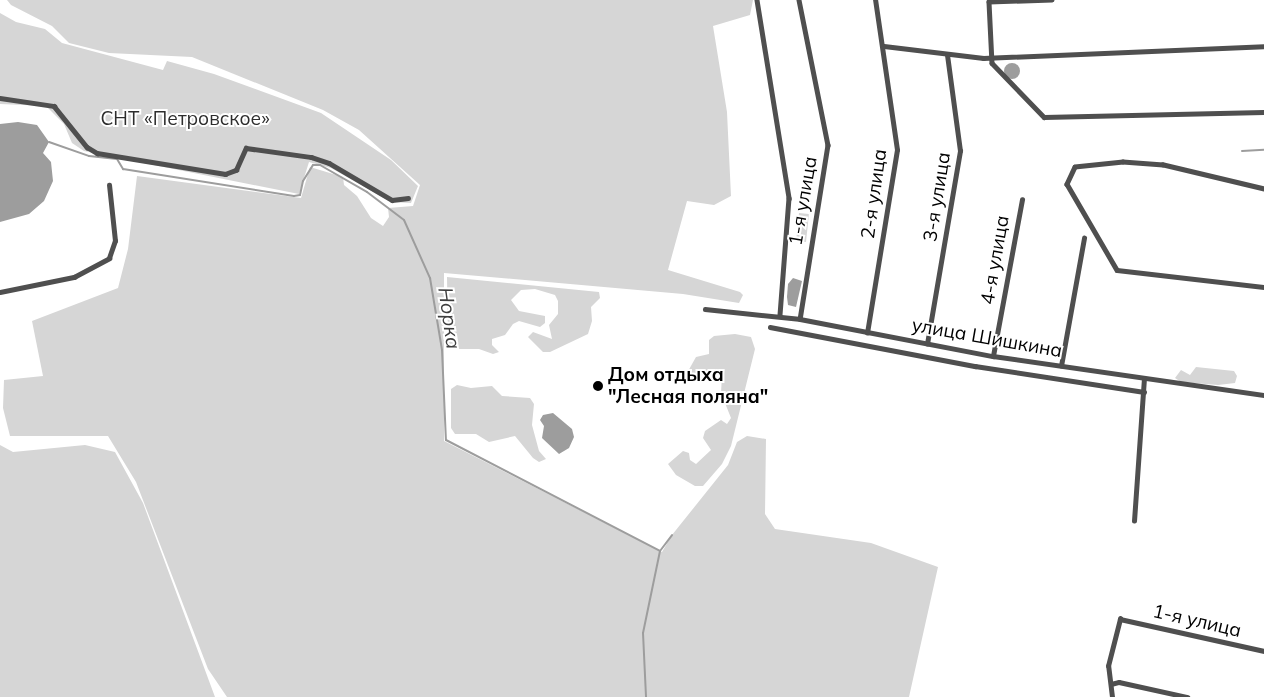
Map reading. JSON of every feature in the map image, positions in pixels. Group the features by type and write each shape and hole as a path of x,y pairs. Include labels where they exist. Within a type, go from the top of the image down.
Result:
{"street":[{"path":"757,0 789,198 780,316"},
{"name":"1-я улица","path":"799,0 828,145 800,319"},
{"name":"2-я улица","path":"867,332 897,160 884,46 875,0"},
{"path":"1052,0 989,2 990,57 996,70 1029,105 1044,117 1051,119 1264,112"},
{"path":"884,46 947,55 990,57 1264,46"},
{"name":"3-я улица","path":"927,344 960,151 947,55"},
{"path":"0,98 54,106 87,147 97,153 225,174 236,170 246,148 311,157 334,166 392,200 408,198"},
{"path":"1264,190 1163,164 1131,162 1083,164 1071,170 1067,184 1117,270 1264,287"},
{"path":"0,292 74,277 110,258 115,241 109,185"},
{"name":"4-я улица","path":"993,356 1022,200"},
{"path":"1061,366 1084,238"},
{"name":"улица Шишкина","path":"705,309 800,319 993,356 1264,395"},
{"path":"770,327 976,366 1144,392"},
{"path":"1134,521 1144,379"},
{"name":"1-я улица","path":"1111,684 1108,671 1110,650 1117,622 1124,619 1264,651"},
{"path":"1112,697 1111,684 1119,682 1187,697"}],"green space":[{"path":"7,0 753,0 750,15 713,26 727,112 731,196 714,205 687,201 668,270 740,292 743,295 739,303 683,294 444,273 444,441 662,552 672,535 728,465 737,442 747,436 766,439 765,514 775,529 871,543 938,567 909,697 227,697 208,669 136,482 108,436 10,436 3,408 4,380 43,376 32,321 118,288 128,249 137,176 301,198 310,167 343,177 344,185 357,196 371,218 383,226 389,217 388,208 413,206 420,185 359,130 323,110 192,57 109,53 69,43 52,26 11,5"},
{"name":"СНТ «Петровское»","path":"0,13 16,22 45,29 62,43 163,70 167,61 214,74 321,113 391,160 418,186 411,203 391,202 331,168 309,162 299,194 84,151 72,143 64,124 46,106 0,104"},
{"path":"799,213 809,214 806,242 796,241"},
{"path":"447,277 599,292 600,298 591,307 592,321 588,334 550,352 543,352 528,337 533,332 552,339 549,325 558,314 558,301 555,295 535,289 521,290 511,300 519,311 545,316 545,323 540,327 519,321 513,324 505,335 492,339 492,345 499,352 493,354 479,349 448,349"},
{"path":"735,334 751,337 755,349 731,446 722,464 703,486 695,486 676,475 668,464 683,451 689,453 690,460 696,464 711,450 703,438 705,431 721,420 727,424 731,418 721,393 722,375 687,373 696,357 709,354 709,340 714,336"},
{"path":"1196,367 1234,371 1237,376 1235,383 1218,385 1181,382 1175,378 1181,370 1190,375"},
{"path":"457,385 471,388 492,386 502,396 530,398 534,404 532,425 539,451 546,459 539,462 533,458 515,436 489,442 476,434 455,434 451,428 451,389"},
{"path":"0,445 13,452 85,445 115,452 143,503 215,697 0,697"}],"shaded area":[{"path":"1009,63 1015,63 1020,68 1018,77 1009,79 1004,74 1004,68"},
{"path":"18,122 37,125 49,142 43,153 51,162 53,181 44,201 29,214 0,222 0,124"},
{"path":"793,278 802,281 796,307 788,305 787,297 788,284"},
{"path":"553,413 572,429 574,437 569,448 559,454 542,438 544,426 540,420 543,415"}],"waterway":[{"name":"Норка","path":"49,142 89,156 117,159 123,169 294,196 300,195 303,181 313,165 320,165 367,192 404,220 430,278 442,350 446,440 660,551 643,633 646,697"},
{"path":"1242,151 1264,150"},
{"path":"660,551 672,535"}],"place":[{"name":"Дом отдыха \"Лесная поляна\"","path":"598,386"}]}
